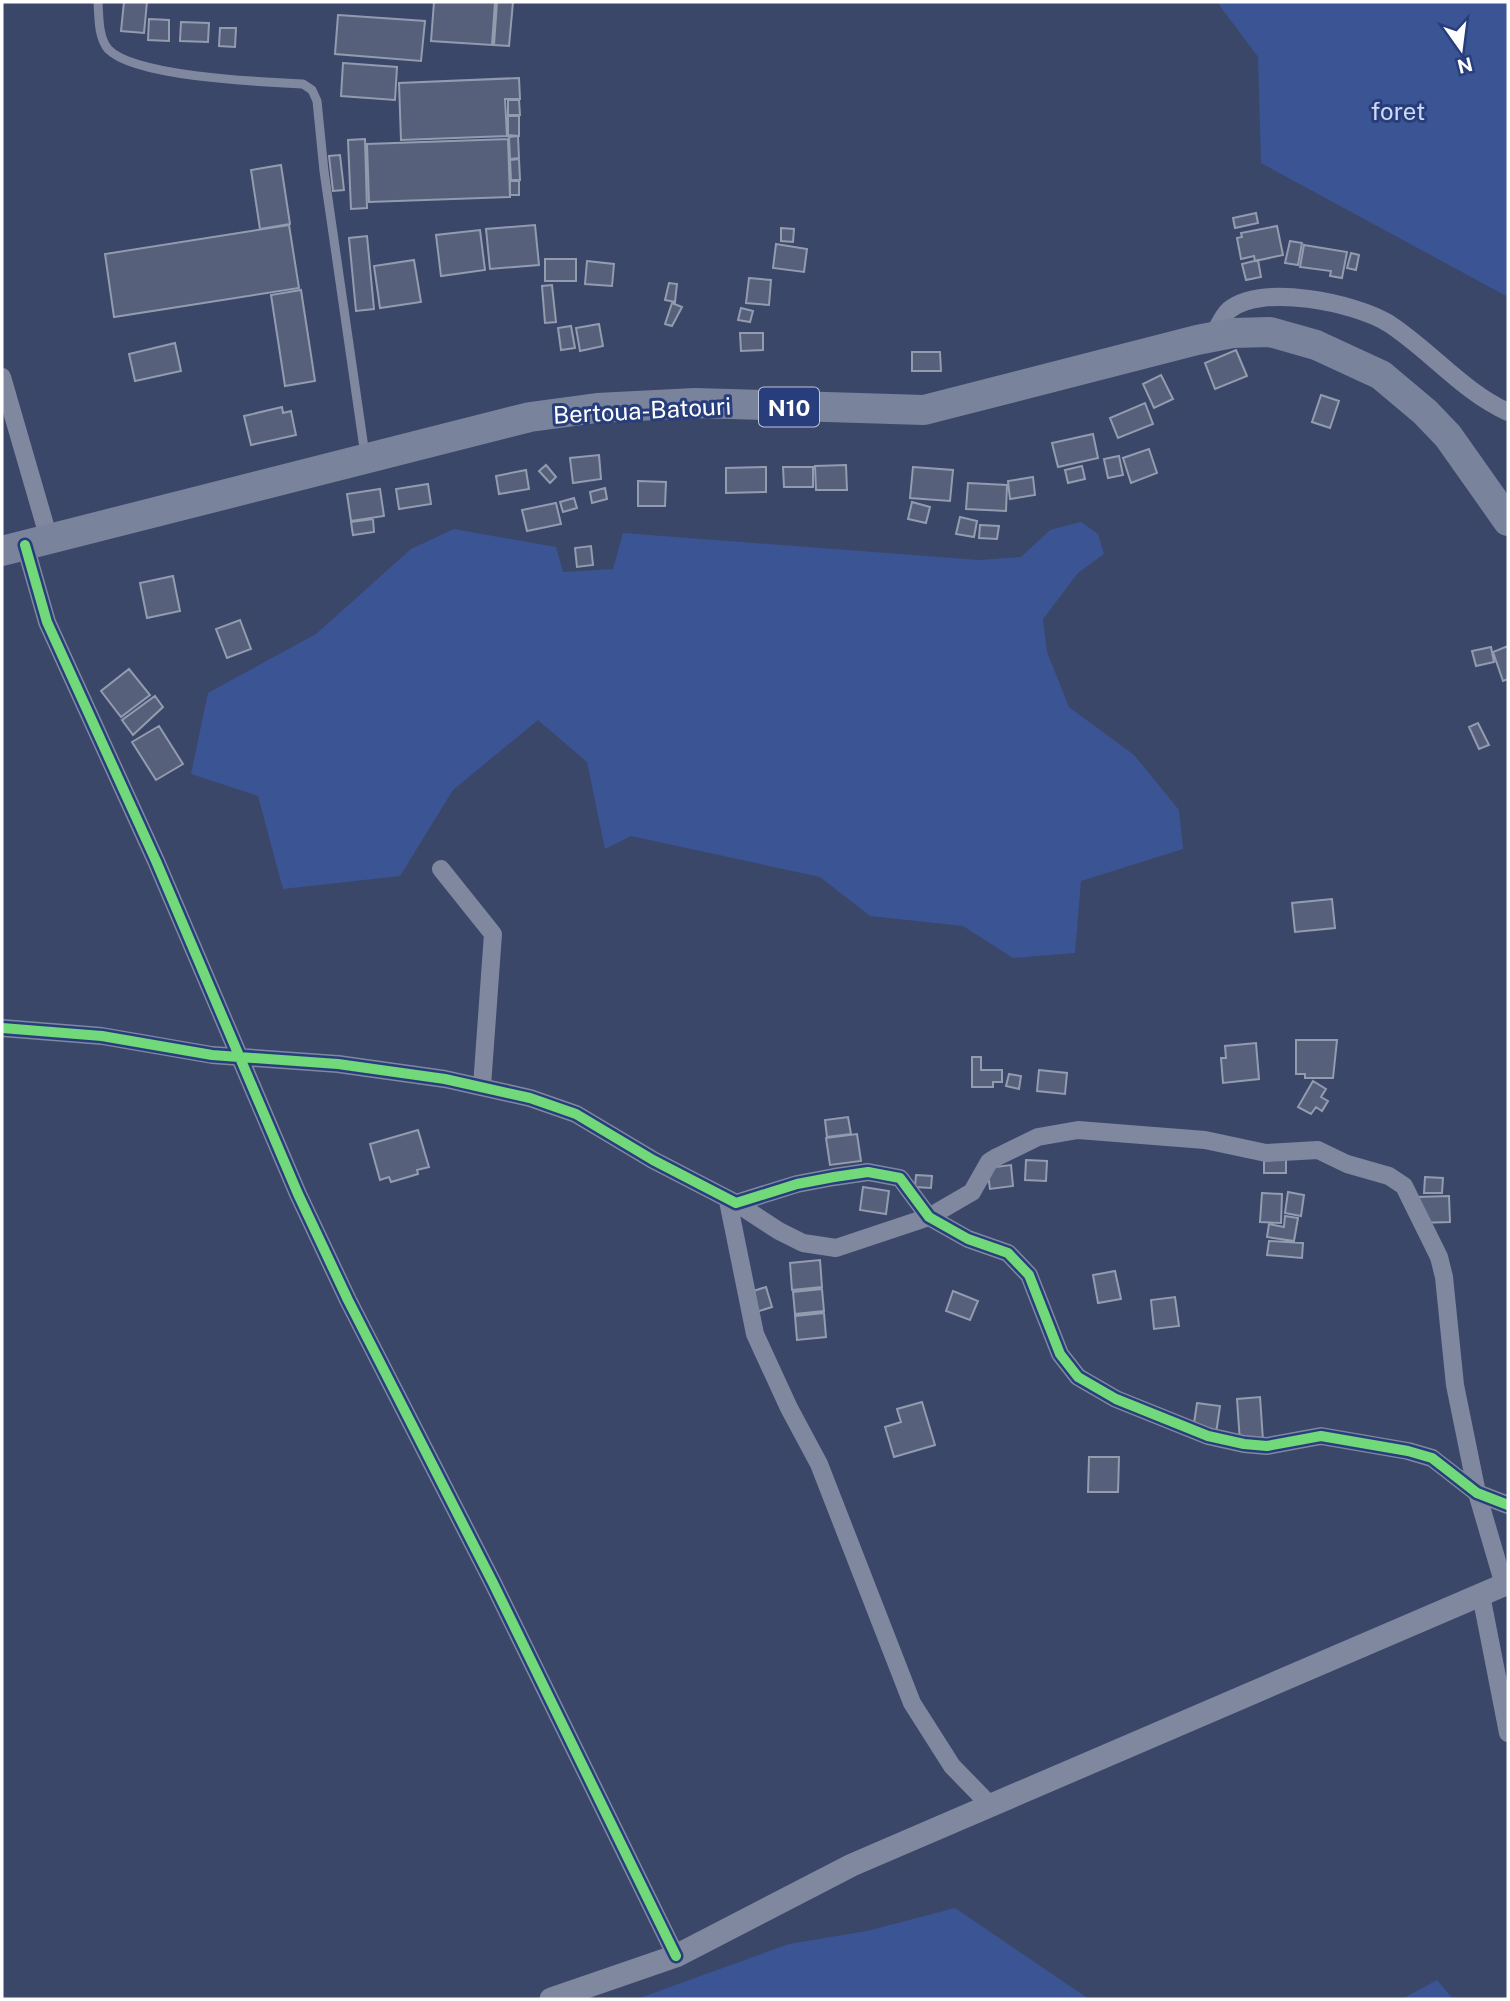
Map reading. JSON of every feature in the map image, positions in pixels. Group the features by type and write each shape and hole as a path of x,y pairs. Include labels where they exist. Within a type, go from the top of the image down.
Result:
{"highway":[{"name":"Bertoua-Batouri","path":"25,545 366,456 530,417 597,408 695,403 924,410 1213,337 1250,331 1288,336 1347,358 1381,375 1448,436 1507,517"}],"street":[{"path":"1213,337 1227,311 1240,303 1270,296 1312,298 1386,322 1487,403 1508,412"},
{"path":"2,377 25,545 47,622 156,861 348,1300 493,1583 676,1956"},
{"path":"441,869 493,934 482,1086"},
{"path":"2,1028 102,1036 167,1049 240,1057 338,1064 482,1086 530,1098 576,1114 779,1231 823,1248 852,1244 929,1217 972,1192 989,1162 1038,1136 1058,1131 1095,1130 1153,1138 1205,1140 1266,1153 1318,1150 1347,1164 1389,1176 1404,1186 1440,1257 1455,1385 1477,1493 1506,1584 852,1865 676,1956 551,1999"},
{"path":"732,1202 797,1184 868,1172 890,1174 900,1178 929,1217 968,1239 1008,1253 1029,1275 1059,1354 1078,1377 1116,1399 1209,1436 1244,1444 1267,1446 1321,1436 1420,1454 1432,1458 1477,1493 1508,1504"},
{"path":"732,1202 755,1334 789,1408 819,1464 912,1703 945,1757 989,1804"},
{"path":"1481,1595 1508,1733"}],"lane":[{"path":"98,2 106,46 119,58 189,75 303,84 312,90 317,101 324,171 366,456"}],"green space":[{"name":"foret","path":"1217,2 1508,2 1508,297 1261,163 1258,57"},
{"path":"1081,522 1098,534 1104,554 1078,573 1043,619 1047,652 1069,707 1134,755 1179,810 1183,849 1081,881 1075,953 1013,958 963,926 870,916 820,877 631,836 605,849 587,762 538,720 453,790 400,876 283,889 258,796 191,774 208,693 316,634 411,549 454,529 556,547 563,572 613,569 623,533 979,560 1021,557 1050,530"},
{"path":"955,1908 1089,1999 637,1999 789,1944 867,1931"},
{"path":"1437,1980 1453,1999 1402,1999"}],"building":[{"path":"124,2 147,2 144,33 121,31"},
{"path":"434,2 495,2 492,45 431,41"},
{"path":"497,2 513,2 509,46 494,45"},
{"path":"338,15 425,21 421,61 335,54"},
{"path":"149,19 169,20 169,41 148,40"},
{"path":"181,22 209,23 208,42 180,41"},
{"path":"220,28 236,28 235,47 219,46"},
{"path":"343,63 397,67 395,100 341,96"},
{"path":"519,78 520,99 505,99 507,136 401,140 399,83"},
{"path":"508,100 519,100 520,115 508,115"},
{"path":"508,116 519,116 519,136 508,135"},
{"path":"518,136 519,158 510,159 509,137"},
{"path":"365,139 367,208 351,209 348,140"},
{"path":"508,139 510,197 369,202 367,144"},
{"path":"340,155 344,190 333,191 329,156"},
{"path":"519,159 520,180 511,180 510,160"},
{"path":"281,165 290,224 260,229 251,170"},
{"path":"510,181 519,181 519,195 510,195"},
{"path":"1256,213 1258,223 1235,228 1233,218"},
{"path":"289,225 299,288 114,317 105,254"},
{"path":"535,225 539,265 490,269 486,229"},
{"path":"1277,226 1283,255 1255,261 1254,256 1241,259 1237,238 1242,237 1241,233"},
{"path":"781,228 794,229 793,242 781,241"},
{"path":"480,230 485,270 441,276 436,235"},
{"path":"367,236 374,309 356,311 349,238"},
{"path":"1290,241 1302,243 1298,265 1285,263"},
{"path":"776,244 807,249 804,272 773,268"},
{"path":"1304,245 1347,252 1342,278 1330,276 1331,271 1300,267"},
{"path":"1351,253 1359,255 1356,270 1347,268"},
{"path":"545,259 576,259 576,281 545,281"},
{"path":"414,260 421,302 380,308 374,266"},
{"path":"1258,260 1261,277 1246,280 1242,264"},
{"path":"587,261 614,264 612,286 585,284"},
{"path":"749,278 771,280 769,305 746,303"},
{"path":"669,283 677,284 675,302 665,300"},
{"path":"552,285 556,322 545,323 542,286"},
{"path":"301,290 315,381 285,386 271,295"},
{"path":"672,303 682,307 672,326 665,324"},
{"path":"741,308 753,311 750,322 738,320"},
{"path":"599,324 603,346 580,351 576,328"},
{"path":"571,326 575,348 561,350 558,328"},
{"path":"740,333 763,333 763,350 741,351"},
{"path":"175,343 181,371 135,381 129,354"},
{"path":"1236,350 1247,376 1215,389 1205,363"},
{"path":"912,352 940,352 941,371 912,371"},
{"path":"1161,375 1173,399 1154,408 1143,384"},
{"path":"1321,395 1339,401 1330,428 1312,422"},
{"path":"1145,403 1153,424 1118,438 1110,418"},
{"path":"282,407 283,413 291,411 296,435 251,445 244,416"},
{"path":"1093,434 1098,458 1058,467 1052,443"},
{"path":"1149,449 1157,473 1131,483 1123,458"},
{"path":"599,455 601,479 573,483 570,458"},
{"path":"1119,456 1123,475 1108,478 1104,459"},
{"path":"546,465 556,477 550,483 539,471"},
{"path":"846,465 847,490 816,490 815,466"},
{"path":"1082,466 1085,479 1068,483 1065,470"},
{"path":"766,467 766,492 726,493 726,468"},
{"path":"783,467 813,467 813,487 784,487"},
{"path":"913,467 953,470 950,501 910,498"},
{"path":"526,470 529,489 499,494 496,476"},
{"path":"1033,477 1035,495 1010,499 1008,481"},
{"path":"638,481 666,482 665,506 638,506"},
{"path":"968,483 1007,485 1006,511 966,509"},
{"path":"428,484 431,504 399,509 396,489"},
{"path":"605,488 607,499 592,503 590,492"},
{"path":"380,489 384,516 351,521 347,494"},
{"path":"574,498 577,508 563,512 560,502"},
{"path":"912,502 930,507 926,523 908,519"},
{"path":"556,503 561,524 527,531 522,510"},
{"path":"960,517 977,521 974,537 956,534"},
{"path":"373,519 374,532 353,535 351,522"},
{"path":"980,525 999,526 997,539 979,538"},
{"path":"591,546 593,565 577,567 575,548"},
{"path":"173,576 180,611 147,618 140,583"},
{"path":"240,620 251,649 227,658 216,629"},
{"path":"1508,646 1508,679 1503,681 1493,652"},
{"path":"1491,647 1494,662 1476,666 1472,651"},
{"path":"129,669 150,695 121,717 101,691"},
{"path":"155,696 163,707 133,735 122,720"},
{"path":"1478,723 1489,745 1479,749 1469,727"},
{"path":"159,726 183,764 156,780 132,742"},
{"path":"1332,899 1335,928 1295,932 1292,903"},
{"path":"1296,1040 1337,1040 1333,1078 1305,1078 1305,1074 1296,1074"},
{"path":"1256,1043 1259,1079 1223,1083 1221,1058 1226,1058 1225,1046"},
{"path":"972,1057 981,1057 981,1070 1002,1070 1002,1082 993,1082 993,1087 972,1087"},
{"path":"1039,1070 1067,1073 1065,1094 1037,1091"},
{"path":"1009,1074 1021,1076 1019,1089 1006,1086"},
{"path":"1313,1081 1326,1089 1321,1097 1328,1101 1322,1111 1316,1107 1311,1114 1298,1107"},
{"path":"848,1117 851,1134 827,1137 825,1120"},
{"path":"418,1130 429,1167 417,1170 418,1174 391,1182 389,1177 380,1180 370,1144"},
{"path":"857,1134 861,1161 830,1165 826,1138"},
{"path":"1264,1158 1286,1158 1286,1173 1264,1173"},
{"path":"1026,1160 1047,1161 1046,1181 1025,1180"},
{"path":"1011,1165 1013,1186 990,1189 987,1168"},
{"path":"916,1175 932,1176 931,1188 915,1187"},
{"path":"1425,1177 1443,1178 1442,1193 1424,1193"},
{"path":"863,1187 889,1191 886,1214 860,1210"},
{"path":"1288,1192 1304,1195 1301,1216 1285,1213"},
{"path":"1262,1193 1282,1194 1281,1223 1260,1222"},
{"path":"1449,1196 1450,1222 1418,1223 1418,1197"},
{"path":"1285,1216 1298,1218 1294,1241 1267,1237 1269,1224 1284,1227"},
{"path":"1269,1241 1303,1243 1302,1258 1267,1255"},
{"path":"820,1260 822,1287 792,1290 790,1263"},
{"path":"1115,1271 1121,1299 1098,1303 1093,1275"},
{"path":"766,1287 772,1307 753,1313 747,1293"},
{"path":"822,1289 824,1311 795,1314 793,1292"},
{"path":"953,1291 978,1301 970,1320 946,1311"},
{"path":"1175,1297 1179,1326 1154,1329 1151,1300"},
{"path":"824,1313 826,1337 797,1340 795,1316"},
{"path":"1260,1397 1263,1440 1240,1442 1237,1399"},
{"path":"922,1402 935,1445 894,1457 885,1427 901,1422 897,1409"},
{"path":"1197,1403 1220,1406 1216,1434 1193,1430"},
{"path":"1089,1457 1119,1457 1118,1492 1088,1492"}],"cycle path":[{"path":"25,545 47,622 156,861 298,1194 348,1300 493,1583 676,1956"},
{"path":"2,1028 102,1036 212,1055 338,1064 445,1079 530,1098 576,1114 653,1160 736,1203 797,1184 834,1177 868,1172 900,1178 929,1217 968,1239 1008,1253 1029,1275 1060,1354 1078,1377 1116,1399 1208,1436 1244,1444 1267,1446 1321,1436 1408,1451 1432,1458 1477,1493 1508,1505"}]}
